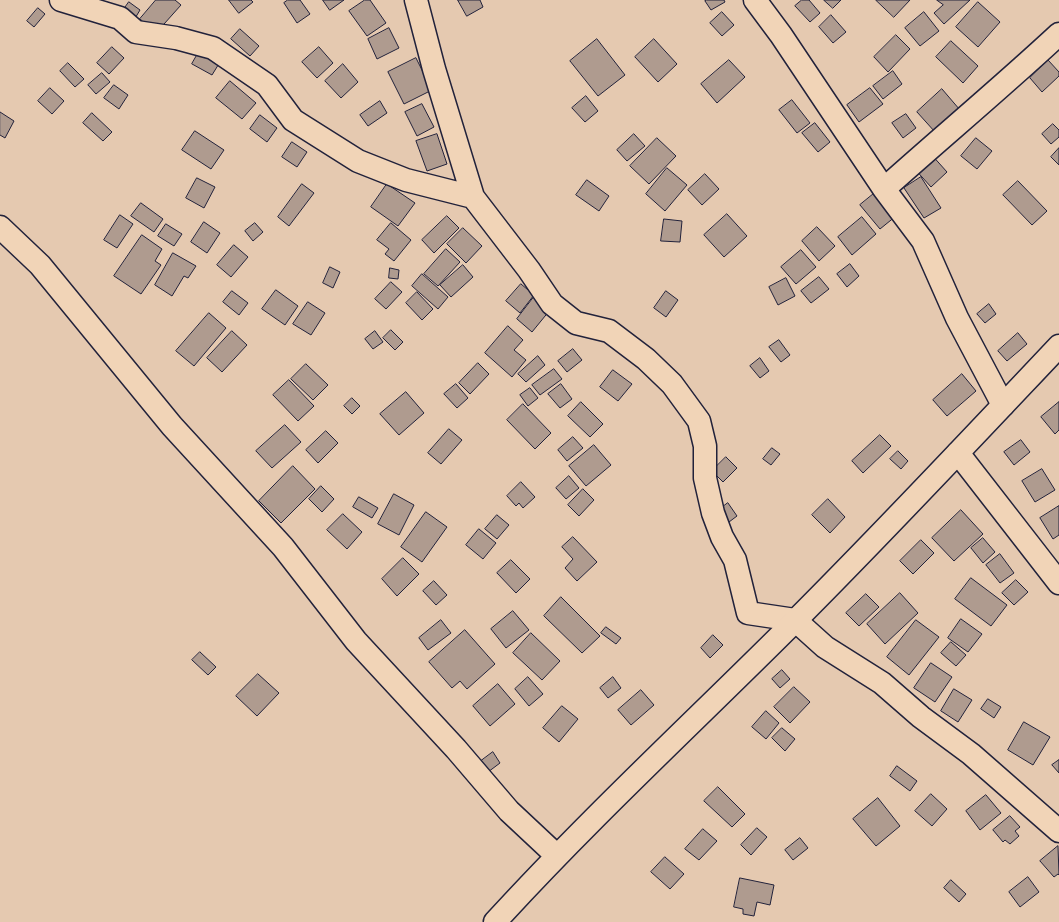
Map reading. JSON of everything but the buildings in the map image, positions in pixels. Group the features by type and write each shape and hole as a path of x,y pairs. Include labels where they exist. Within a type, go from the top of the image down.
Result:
{"street":[{"path":"61,0 120,18 136,32 176,38 213,48 267,86 293,120 351,157 406,180 473,197"},
{"path":"416,0 434,69 473,197 530,270 552,304 576,322 609,331 646,360 672,384 699,421 705,446 705,478 713,513 722,536 735,560 748,613 795,620 825,647 882,682 921,717 971,754 1059,831"},
{"path":"755,0 781,35 884,189 923,241 957,318 1003,405"},
{"path":"884,189 952,128 1007,82 1059,34"},
{"path":"0,227 40,265 172,426 283,547 356,642 456,749 509,811 556,855"},
{"path":"495,922 556,855 795,620 958,453 1059,346"},
{"path":"958,453 1059,583"}]}
